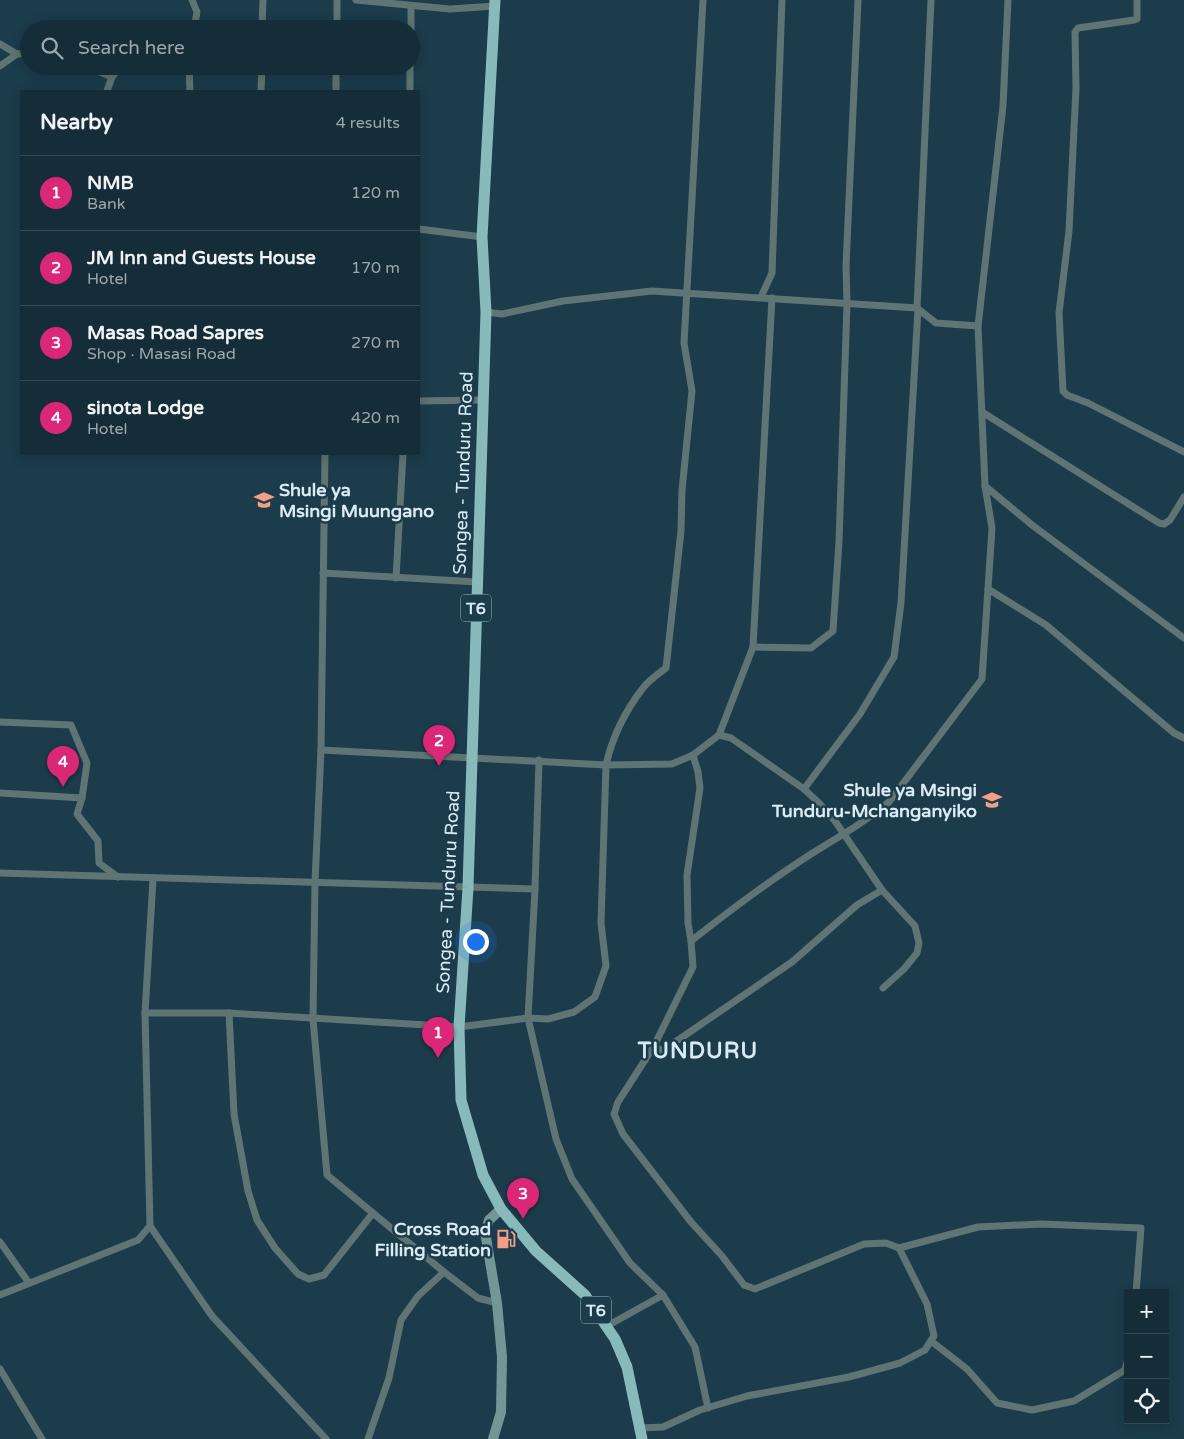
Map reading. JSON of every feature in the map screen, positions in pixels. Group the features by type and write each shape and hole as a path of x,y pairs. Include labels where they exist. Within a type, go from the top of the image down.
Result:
{"highway":[{"name":"Songea - Tunduru Road","path":"495,3 482,237 486,312 468,888 459,1027 461,1100 483,1175 501,1209"},
{"name":"T6","path":"501,1209 536,1251 585,1294 607,1326 627,1367 641,1433"}],"main road":[{"path":"493,1439 501,1412 502,1357 497,1303 485,1232 489,1220 501,1209"}],"street":[{"path":"192,0 197,12 196,20"},
{"path":"262,20 263,0"},
{"path":"337,0 337,20"},
{"path":"356,0 450,9 495,3"},
{"path":"145,1013 229,1013 459,1027 528,1018 548,1019 574,1012 596,996 606,966 601,924 606,765 610,748 620,726 643,687 666,668 681,531 682,490 692,391 684,343 703,0"},
{"path":"761,297 772,274 782,0"},
{"path":"753,647 811,648 832,631 839,542 847,304 846,266 858,0"},
{"path":"804,789 860,714 894,658 901,603 931,0"},
{"path":"691,941 742,901 870,818 889,802 982,679 992,528 985,486 978,326 1003,106 1008,0"},
{"path":"1137,0 1138,14 1134,20 1078,28 1076,30 1076,88 1069,231 1059,313 1062,391 1088,402 1184,452"},
{"path":"411,6 411,20"},
{"path":"0,44 17,54"},
{"path":"0,66 20,54"},
{"path":"107,75 112,77 107,90"},
{"path":"189,75 190,90"},
{"path":"261,90 262,75"},
{"path":"336,75 336,90"},
{"path":"410,75 410,90"},
{"path":"420,229 482,237"},
{"path":"486,312 502,314 563,301 652,291 917,309 936,323 978,326"},
{"path":"321,750 606,765 672,764 694,755 718,735 753,647 772,298"},
{"path":"420,400 482,400"},
{"path":"982,412 1159,523 1164,524 1170,520 1184,497"},
{"path":"325,455 321,750 315,882 313,1019 327,1174 478,1298 497,1303"},
{"path":"396,578 403,455"},
{"path":"985,486 1032,525 1184,638"},
{"path":"323,573 477,582"},
{"path":"988,589 1046,625 1174,732 1184,738"},
{"path":"0,722 71,725 87,763 82,798 77,814 98,841 99,863 119,878"},
{"path":"718,735 731,738 743,745 804,789 820,803 882,890 915,926 920,943 917,953 904,969 883,988"},
{"path":"694,755 700,788 687,875 688,923 693,967 654,1046 618,1102 614,1114 622,1134 691,1222 722,1256 744,1285 755,1289 864,1244 886,1243 899,1248 978,1228 1041,1224 1140,1228 1136,1289"},
{"path":"539,760 528,1018 556,1139 572,1179 630,1262 663,1295 695,1347 708,1408"},
{"path":"0,793 82,798"},
{"path":"0,873 535,889"},
{"path":"153,879 145,1013 150,1226 212,1316 326,1439"},
{"path":"654,1046 662,1051 694,1030 792,962 857,905 882,890"},
{"path":"229,1013 234,1114 248,1191 257,1220 275,1248 298,1274 309,1279 324,1275 373,1213"},
{"path":"0,1295 138,1240 150,1226"},
{"path":"0,1242 29,1283"},
{"path":"641,1433 663,1427 708,1408 747,1396 849,1377 900,1364 925,1350 934,1336 927,1304 899,1248"},
{"path":"368,1439 389,1378 401,1320 418,1296 444,1272"},
{"path":"607,1326 663,1295"},
{"path":"931,1341 967,1369 997,1403 1032,1410 1074,1401 1124,1371"},
{"path":"0,1369 42,1439"}],"place":[{"name":"Shule ya Msingi Muungano","path":"264,500"},
{"name":"JM Inn and Guests House","path":"439,766"},
{"name":"sinota Lodge","path":"63,787"},
{"name":"Shule ya Msingi Tunduru-Mchanganyiko","path":"992,800"},
{"name":"NMB","path":"438,1058"},
{"name":"Masas Road Sapres","path":"523,1219"},
{"name":"Cross Road Filling Station","path":"506,1239"}],"district":[{"name":"TUNDURU","path":"698,1050"}]}
